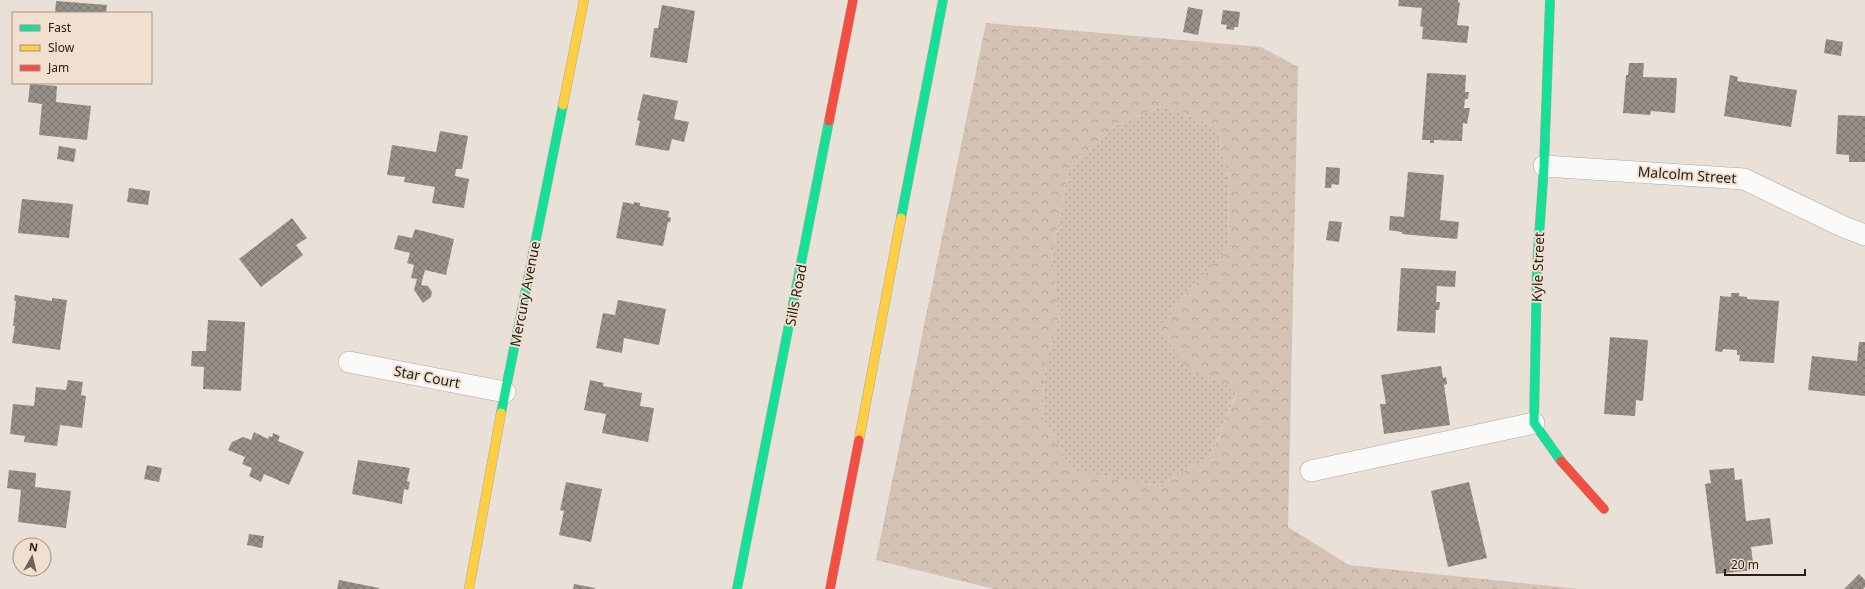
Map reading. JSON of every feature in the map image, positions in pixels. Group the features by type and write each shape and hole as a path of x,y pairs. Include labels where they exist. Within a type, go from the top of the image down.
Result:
{"main road":[{"name":"Mercury Avenue","path":"469,589 505,392 584,0"},
{"name":"Sills Road","path":"738,589 853,0"},
{"path":"830,589 943,0"},
{"name":"Kyle Street","path":"1534,422 1538,266 1544,166 1550,0"},
{"path":"1534,422 1560,460 1604,509"}],"street":[{"name":"Malcolm Street","path":"1544,166 1744,179 1844,227 1865,235"},
{"name":"Star Court","path":"349,362 505,392"},
{"path":"1311,471 1534,422"}],"green space":[{"path":"986,23 1261,47 1298,67 1288,527 1349,565 1578,589 994,589 876,560","holes":["1163,106 1217,127 1228,176 1229,245 1221,256 1182,298 1161,327 1184,367 1238,391 1210,456 1158,486 1072,471 1042,416 1046,360 1059,319 1052,255 1069,167 1115,126"]},
{"path":"1163,106 1217,127 1228,176 1229,245 1221,256 1182,298 1184,367 1238,390 1210,456 1158,486 1072,471 1042,416 1046,360 1059,319 1052,255 1069,167 1115,126"}],"building":[{"path":"1399,0 1458,0 1460,3 1457,25 1469,26 1467,43 1422,39 1423,27 1420,26 1422,8 1398,6"},
{"path":"56,1 107,5 106,12 55,12"},
{"path":"662,5 695,11 687,63 650,57 654,28 658,28"},
{"path":"1188,7 1203,10 1198,35 1183,32"},
{"path":"1223,10 1240,12 1238,27 1234,27 1234,30 1226,29 1227,25 1221,24"},
{"path":"1826,39 1843,42 1841,56 1824,53"},
{"path":"1629,63 1644,63 1643,77 1677,78 1675,113 1651,111 1650,115 1623,113 1626,75 1628,75"},
{"path":"1427,73 1466,75 1465,92 1469,92 1468,99 1465,99 1464,108 1470,108 1467,124 1463,123 1462,141 1434,140 1434,143 1430,143 1430,140 1422,140"},
{"path":"1730,75 1738,77 1737,81 1797,90 1791,127 1724,116"},
{"path":"30,84 57,86 56,102 91,106 87,140 39,135 42,104 28,102"},
{"path":"643,94 678,101 674,119 689,122 684,142 672,139 669,151 635,145 640,121 637,120"},
{"path":"1838,115 1865,116 1865,162 1849,162 1849,155 1836,154"},
{"path":"440,131 468,136 462,169 456,169 455,176 469,179 464,208 432,203 435,187 404,182 405,177 387,175 392,145 436,152"},
{"path":"59,146 76,149 74,162 57,159"},
{"path":"1326,167 1340,168 1339,185 1332,184 1331,188 1325,188"},
{"path":"1408,172 1444,175 1440,220 1459,222 1457,239 1402,234 1402,232 1389,230 1390,216 1404,217"},
{"path":"129,188 150,191 148,205 127,202"},
{"path":"22,199 73,204 69,238 18,233"},
{"path":"623,202 634,204 634,202 640,203 640,206 669,211 668,217 671,218 670,222 668,222 663,246 616,238"},
{"path":"292,218 307,238 296,245 303,255 261,287 239,259"},
{"path":"1329,221 1342,222 1339,242 1326,240"},
{"path":"415,229 454,239 446,275 425,270 421,285 428,286 432,292 431,297 423,303 414,290 417,279 411,278 414,265 407,263 410,253 394,249 398,235 412,238"},
{"path":"1401,268 1456,271 1455,287 1437,286 1436,302 1440,302 1439,310 1436,310 1435,333 1397,331"},
{"path":"1731,293 1739,293 1739,296 1747,297 1747,299 1779,301 1774,363 1739,361 1740,355 1737,355 1737,350 1723,349 1722,352 1715,351 1720,296 1731,297"},
{"path":"15,295 52,301 52,298 67,300 60,350 12,343 15,326 13,326 16,301 14,301"},
{"path":"618,300 666,309 659,345 624,338 622,353 596,348 603,313 615,315"},
{"path":"208,320 245,322 241,391 203,389 204,367 191,366 192,351 206,351"},
{"path":"1610,337 1648,340 1643,401 1636,400 1635,416 1604,414"},
{"path":"1859,342 1865,342 1865,396 1808,390 1812,356 1857,361"},
{"path":"1441,366 1443,378 1446,377 1447,384 1444,385 1450,425 1384,434 1380,404 1386,404 1381,375"},
{"path":"68,380 83,382 81,395 86,396 82,428 60,425 57,446 24,442 25,436 10,434 13,404 34,406 36,387 66,390"},
{"path":"590,380 604,383 603,386 642,393 640,406 654,408 648,442 602,433 606,414 584,410"},
{"path":"254,432 268,439 269,436 272,437 273,433 280,436 278,441 304,452 289,485 264,474 261,482 249,476 252,468 242,464 245,457 228,450 232,442 243,437 251,440"},
{"path":"358,460 410,468 407,481 410,482 408,490 404,489 402,504 352,494"},
{"path":"147,465 162,468 159,482 144,479"},
{"path":"1734,468 1735,480 1742,479 1746,521 1770,518 1773,544 1751,547 1754,570 1716,574 1705,484 1711,483 1709,470"},
{"path":"9,470 36,473 35,487 71,491 66,528 18,522 21,490 7,488"},
{"path":"566,482 602,489 591,542 559,535 564,511 560,510"},
{"path":"1469,482 1487,558 1448,567 1431,491"},
{"path":"249,534 264,536 262,548 247,545"},
{"path":"1859,574 1865,580 1865,587 1863,589 1844,589"},
{"path":"339,580 379,588 379,589 337,589"},
{"path":"574,584 595,588 595,589 573,589"}],"traffic: fast":[{"path":"901,218 943,0"},
{"path":"1550,0 1544,166 1537,265 1534,423 1561,461"},
{"path":"501,413 563,105"},
{"path":"737,589 829,121"}],"traffic: slow":[{"path":"563,105 584,0"},
{"path":"859,440 901,218"},
{"path":"469,589 501,413"}],"traffic: jam":[{"path":"829,121 853,0"},
{"path":"830,589 859,440"},
{"path":"1561,461 1604,509"}]}
